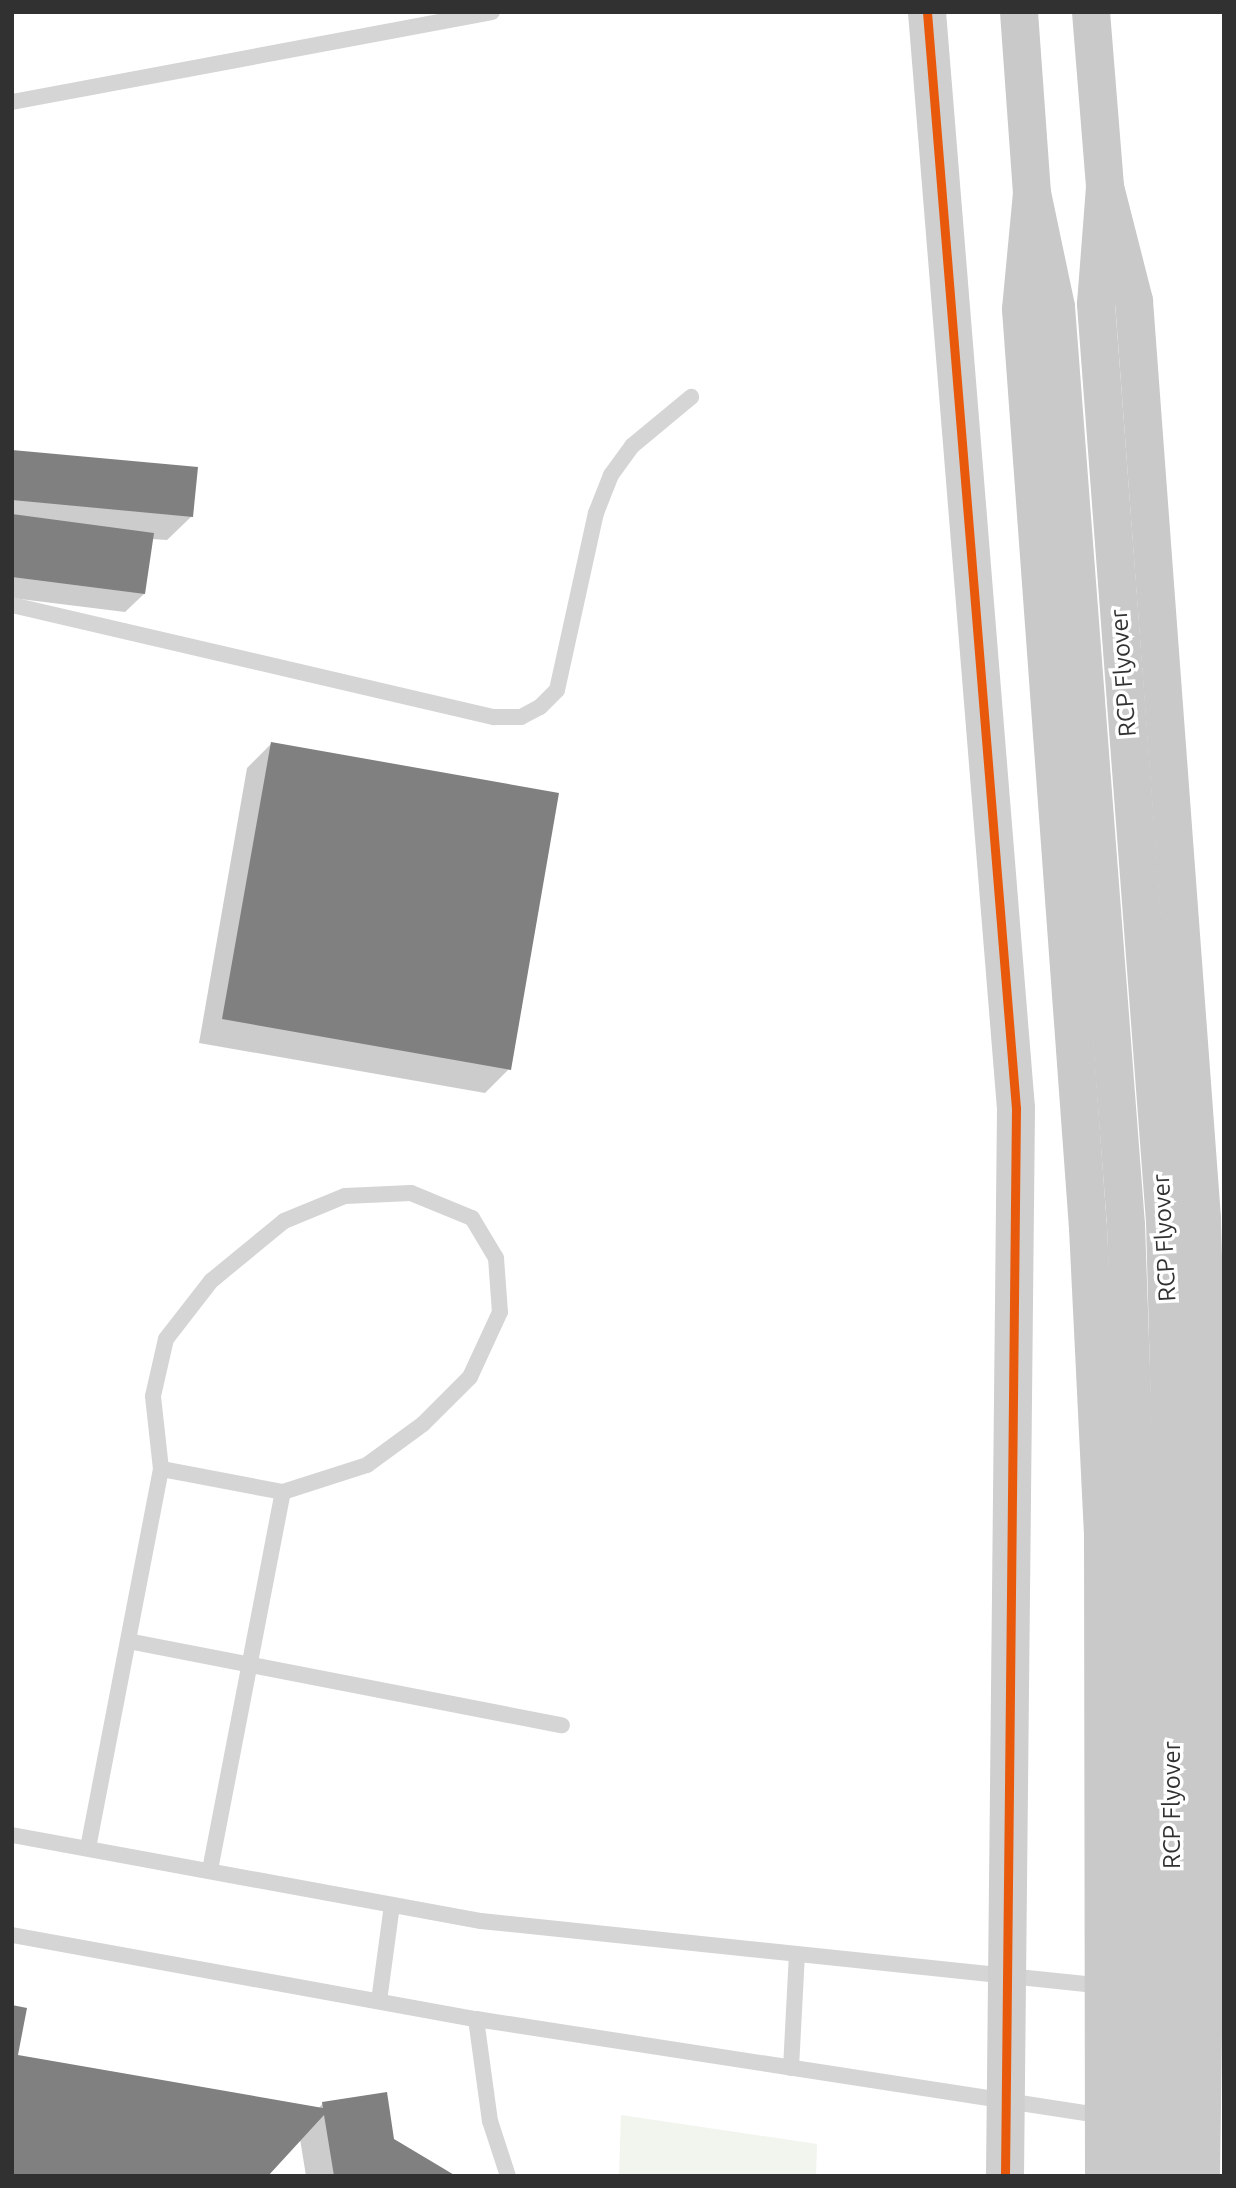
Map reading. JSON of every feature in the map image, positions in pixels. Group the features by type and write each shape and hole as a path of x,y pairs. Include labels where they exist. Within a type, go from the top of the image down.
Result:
{"main road":[{"path":"1018,12 1032,193 1021,310 1088,1228 1103,1535 1106,1986 1104,2176"},
{"path":"1091,12 1105,187 1134,301 1202,1219 1210,1532 1201,2176"},
{"name":"RCP Flyover","path":"1105,187 1096,303 1165,1222 1173,1534 1168,2176"},
{"name":"RCP Flyover","path":"1032,193 1056,307 1126,1225 1137,1534 1135,2176"}],"street":[{"path":"928,12 1016,1108 1005,2176"}],"lane":[{"path":"12,102 492,12"},
{"path":"13,611 494,717 521,717 540,707 557,690 596,513 611,475 632,446 691,397"},
{"path":"88,1848 161,1469 153,1396 166,1339 211,1281 284,1221 345,1196 411,1193 472,1218 496,1258 500,1312 470,1377 423,1424 366,1465 283,1492 161,1469"},
{"path":"210,1870 283,1492"},
{"path":"128,1641 562,1725"},
{"path":"12,1835 481,1920 1204,1997"},
{"path":"379,2001 392,1905"},
{"path":"12,1936 476,2019 1202,2132"},
{"path":"791,2068 797,1954"},
{"path":"476,2019 490,2121 508,2176"}],"shaded area":[{"path":"621,2115 817,2144 816,2176 619,2176"}],"building":[{"path":"12,450 198,467 193,517 12,500"},
{"path":"12,514 154,533 145,594 12,577"},
{"path":"271,742 559,793 511,1070 222,1019"},
{"path":"12,2005 27,2008 18,2055 323,2108 322,2102 387,2092 394,2139 456,2176 334,2176 324,2115 268,2176 12,2176"}],"cycle path":[{"path":"927,12 1016,1108 1005,2176"}]}
